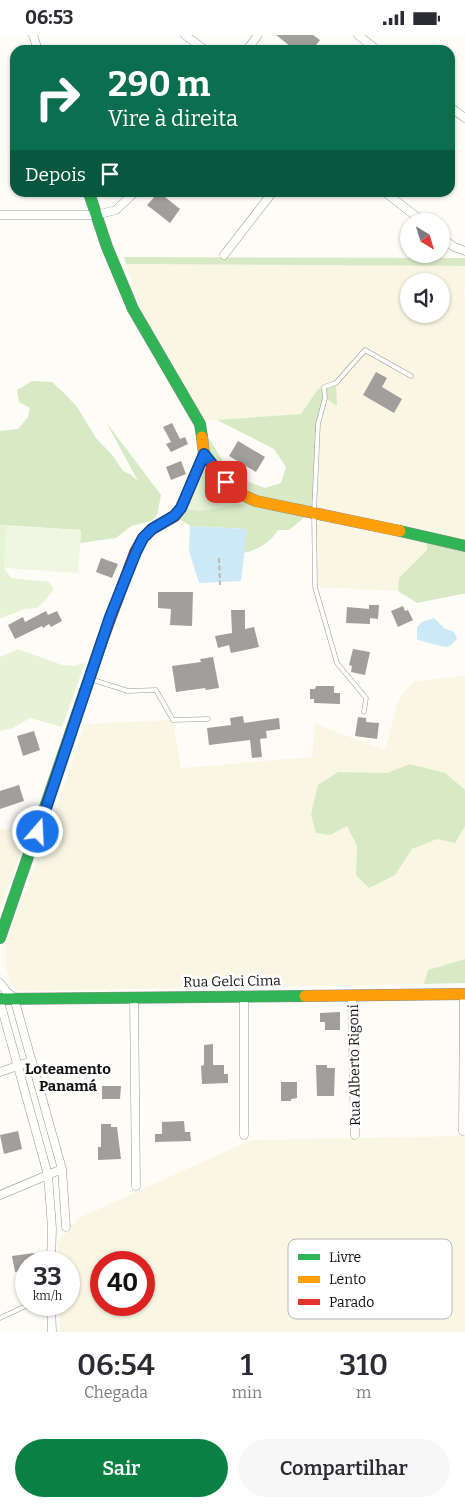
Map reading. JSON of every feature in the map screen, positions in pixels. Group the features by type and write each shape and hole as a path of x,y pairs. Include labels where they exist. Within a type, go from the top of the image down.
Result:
{"street":[{"path":"185,35 198,45"},
{"path":"358,35 371,45"},
{"path":"455,111 465,119"},
{"path":"0,938 110,617 136,552 143,538 152,529 170,519 181,508 204,454 200,425 133,309 107,247 90,197"},
{"path":"0,215 96,215 116,210 130,197"},
{"path":"224,255 269,197"},
{"path":"391,197 412,213"},
{"path":"450,244 465,251"},
{"path":"204,454 234,491 256,501 465,545"},
{"path":"0,983 14,998 62,1169 66,1227"},
{"path":"0,983 0,999 48,1175 52,1228 51,1251"},
{"path":"463,1131 465,994"},
{"name":"Rua Gelci Cima","path":"0,999 465,994"},
{"name":"Rua Alberto Rigoni","path":"352,995 355,1135"},
{"path":"244,996 244,1135"},
{"path":"134,997 136,1186"},
{"path":"0,1072 32,1061"},
{"path":"0,1195 62,1169"},
{"path":"51,1316 52,1332"}],"lane":[{"path":"364,712 366,698 337,663 315,587 314,512 318,424 325,398 324,387 336,383 365,350 411,376"},
{"path":"90,679 128,691 156,691 173,720 208,719"},
{"path":"0,1318 15,1311"}],"path":[{"path":"219,558 220,585"}],"shaded area":[{"path":"126,264 465,266 465,546 427,550 399,578 398,591 315,587 314,512 318,424 325,398 337,406 317,390 301,414 206,421 139,305"},
{"path":"465,675 465,959 429,970 424,984 18,991 10,983 5,962 6,942 50,827 85,724 173,720 181,768 312,757 315,724 385,750 399,698 414,682"},
{"path":"31,827 0,909 0,829"},
{"path":"465,1136 465,1332 60,1332 59,1316 80,1316 80,1251 57,1251 57,1242 81,1217 251,1140"}],"green space":[{"path":"124,257 400,258 400,263 450,263 450,258 465,258 465,266 126,264"},
{"path":"32,381 52,382 66,395 77,407 96,438 113,456 123,471 138,481 106,422 161,495 157,515 151,521 131,526 116,538 80,543 81,530 0,525 0,431 18,429 28,417 30,408 19,402 17,390"},
{"path":"336,383 337,406 325,398 318,424 314,512 304,510 305,517 289,530 278,530 263,545 243,553 247,529 190,526 175,516 181,508 200,511 255,501 234,491 204,454 200,424 224,463 249,482 265,488 281,483 286,467 274,449 217,420 301,414 317,390"},
{"path":"204,454 256,501 200,511 181,508"},
{"path":"0,525 7,526 4,568 11,578 49,582 54,589 37,608 24,609 2,618 0,618"},
{"path":"7,526 81,530 78,573 4,568"},
{"path":"427,537 465,546 465,594 417,603 398,591 399,578 427,550"},
{"path":"18,649 62,665 74,666 85,663 62,727 30,718 13,728 0,731 0,657"},
{"path":"410,764 445,773 465,790 465,826 455,843 437,839 412,849 395,875 369,888 356,875 357,846 347,826 330,835 316,833 311,814 318,785 338,772 387,773"},
{"path":"465,959 465,983 424,984 428,970"}],"water":[{"path":"190,526 247,529 241,581 199,583 189,551"},
{"path":"434,618 444,628 454,632 457,639 447,647 417,639 417,627 422,622"}],"building":[{"path":"276,35 313,35 320,40 316,45 289,45"},
{"path":"154,197 165,197 180,209 170,223 147,205"},
{"path":"376,372 387,378 382,387 402,399 394,413 363,395"},
{"path":"172,423 180,439 185,437 188,444 171,452 166,444 171,442 163,427"},
{"path":"238,441 265,457 256,472 229,456"},
{"path":"181,461 186,474 171,480 166,467"},
{"path":"101,558 118,564 112,578 96,572"},
{"path":"158,592 193,592 192,626 170,625 171,609 158,608"},
{"path":"369,605 379,605 378,619 370,618 370,624 346,623 347,607 369,609"},
{"path":"403,606 405,611 408,610 413,620 398,627 391,611"},
{"path":"231,610 245,610 245,629 254,627 259,647 231,653 229,645 218,648 215,636 232,633"},
{"path":"46,611 48,615 57,611 62,621 51,627 49,624 43,628 42,626 15,639 8,625 23,617 25,622"},
{"path":"353,649 370,652 365,675 351,672 352,666 349,665"},
{"path":"213,657 219,688 176,692 172,666 201,662 200,659"},
{"path":"316,686 334,686 334,693 340,693 340,704 314,703 314,699 310,699 310,689 315,689"},
{"path":"243,716 244,723 279,718 280,729 266,731 267,738 260,739 262,757 252,758 250,740 209,745 207,728 231,725 230,718"},
{"path":"358,717 366,718 366,722 379,723 377,739 355,736"},
{"path":"34,731 40,750 23,756 17,736"},
{"path":"19,785 24,801 0,809 0,791"},
{"path":"340,1012 340,1030 325,1030 325,1022 320,1022 320,1013"},
{"path":"213,1044 213,1065 224,1065 224,1074 228,1074 228,1083 202,1084 201,1066 204,1065 204,1045"},
{"path":"316,1065 327,1065 327,1068 335,1068 334,1096 317,1096"},
{"path":"281,1082 297,1082 297,1098 291,1099 291,1101 281,1101"},
{"path":"102,1086 121,1086 120,1099 102,1099"},
{"path":"184,1121 185,1132 190,1132 191,1141 155,1142 155,1134 162,1134 162,1122"},
{"path":"101,1124 111,1124 111,1127 117,1127 121,1159 98,1160 98,1147 101,1147"},
{"path":"18,1131 22,1149 4,1154 0,1135"},
{"path":"12,1256 15,1256 15,1272"}],"traffic: fast":[{"path":"90,197 107,247 133,309 200,424 202,437"},
{"path":"400,531 465,546"},
{"path":"0,938 102,641"},
{"path":"0,999 305,996"}],"traffic: slow":[{"path":"202,437 204,454 234,491 256,501 400,531"},
{"path":"305,996 465,994"}],"traffic: jam":[{"path":"102,641 135,552 143,538 152,529 175,516 181,508 204,454"}],"district":[{"name":"Loteamento Panamá","path":"68,1078"}],"route":[{"path":"38,832 110,617 143,538 152,529 174,516 181,508 204,454 226,482"}]}
